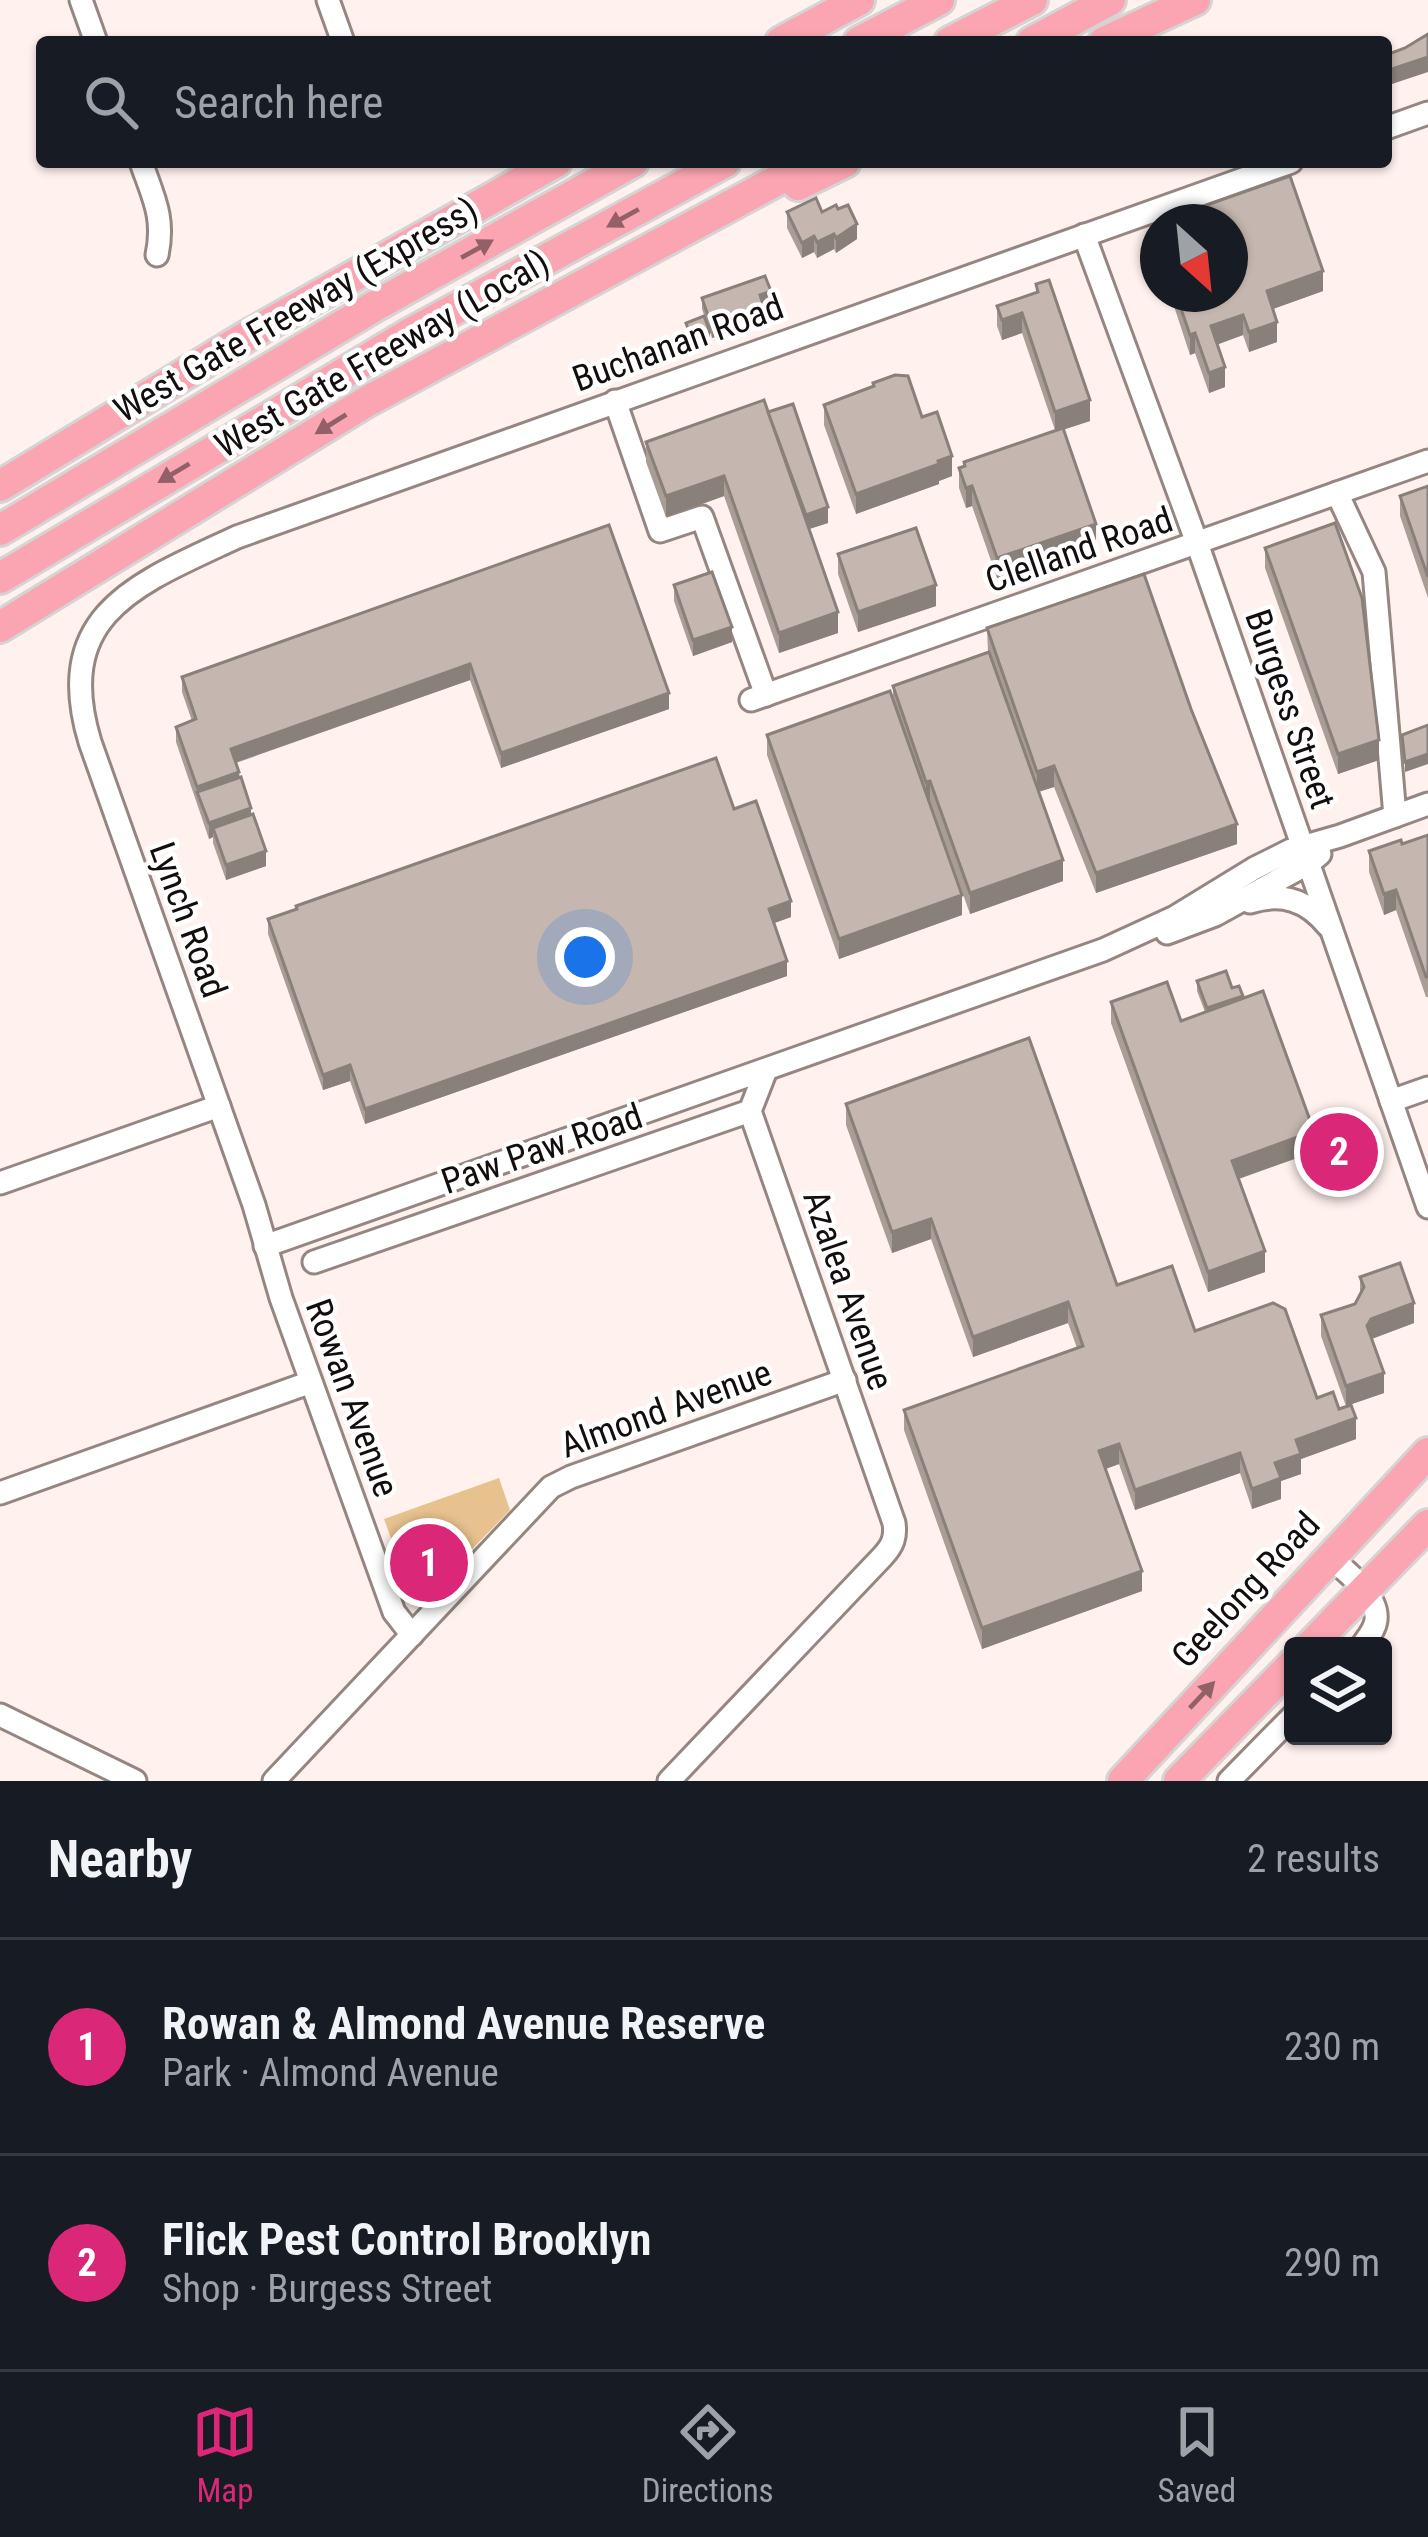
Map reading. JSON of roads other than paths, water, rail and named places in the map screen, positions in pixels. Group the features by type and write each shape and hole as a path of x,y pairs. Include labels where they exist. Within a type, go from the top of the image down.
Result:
{"highway":[{"path":"792,36 859,0"},
{"path":"870,36 938,0"},
{"path":"962,36 1032,0"},
{"path":"1043,36 1110,0"},
{"path":"1117,36 1196,0"},
{"path":"0,486 286,314 545,168"},
{"name":"West Gate Freeway (Express)","path":"0,530 375,306 622,168"},
{"path":"0,578 411,333 714,168"},
{"name":"West Gate Freeway (Local)","path":"0,627 367,403 800,168"},
{"path":"469,346 833,168"},
{"name":"Geelong Road","path":"1123,1781 1425,1453"},
{"path":"1319,1637 1428,1525"},
{"path":"1179,1781 1284,1673"}],"street":[{"path":"81,0 94,36"},
{"path":"328,0 341,36"},
{"path":"1392,126 1428,113"},
{"path":"143,168 160,214 157,255"},
{"name":"Buchanan Road","path":"103,617 146,583 237,537 1274,168"},
{"name":"Burgess Street","path":"1084,235 1340,947 1428,1207"},
{"name":"Clelland Road","path":"614,400 660,531 702,517 759,697 1428,461"},
{"path":"1337,493 1374,572 1395,816"},
{"name":"Lynch Road","path":"103,617 81,662 82,717 266,1246"},
{"name":"Paw Paw Road","path":"266,1246 1103,950 1172,932 1215,915 1340,836 1428,804"},
{"name":"Paw Paw Road","path":"1103,950 1175,917 1255,868 1306,854"},
{"path":"1215,915 1260,899 1296,900 1324,921 1340,947"},
{"path":"750,1111 766,1070"},
{"path":"713,1088 735,1095 750,1111"},
{"path":"1391,1101 1428,1088"},
{"path":"0,1183 219,1106"},
{"name":"Paw Paw Road","path":"314,1262 750,1111"},
{"name":"Azalea Avenue","path":"669,1781 884,1556 896,1534 750,1111"},
{"path":"415,1193 426,1225"},
{"name":"Rowan Avenue","path":"266,1246 394,1612 412,1635"},
{"name":"Almond Avenue","path":"274,1781 551,1486 845,1380"},
{"path":"0,1493 311,1382"},
{"path":"1330,1557 1365,1590 1377,1617 1368,1637"},
{"path":"0,1715 135,1781"},
{"path":"1229,1781 1284,1725"}],"place":[{"name":"Flick Pest Control Brooklyn","path":"1339,1152"},
{"name":"Rowan & Almond Avenue Reserve","path":"429,1563"}]}
